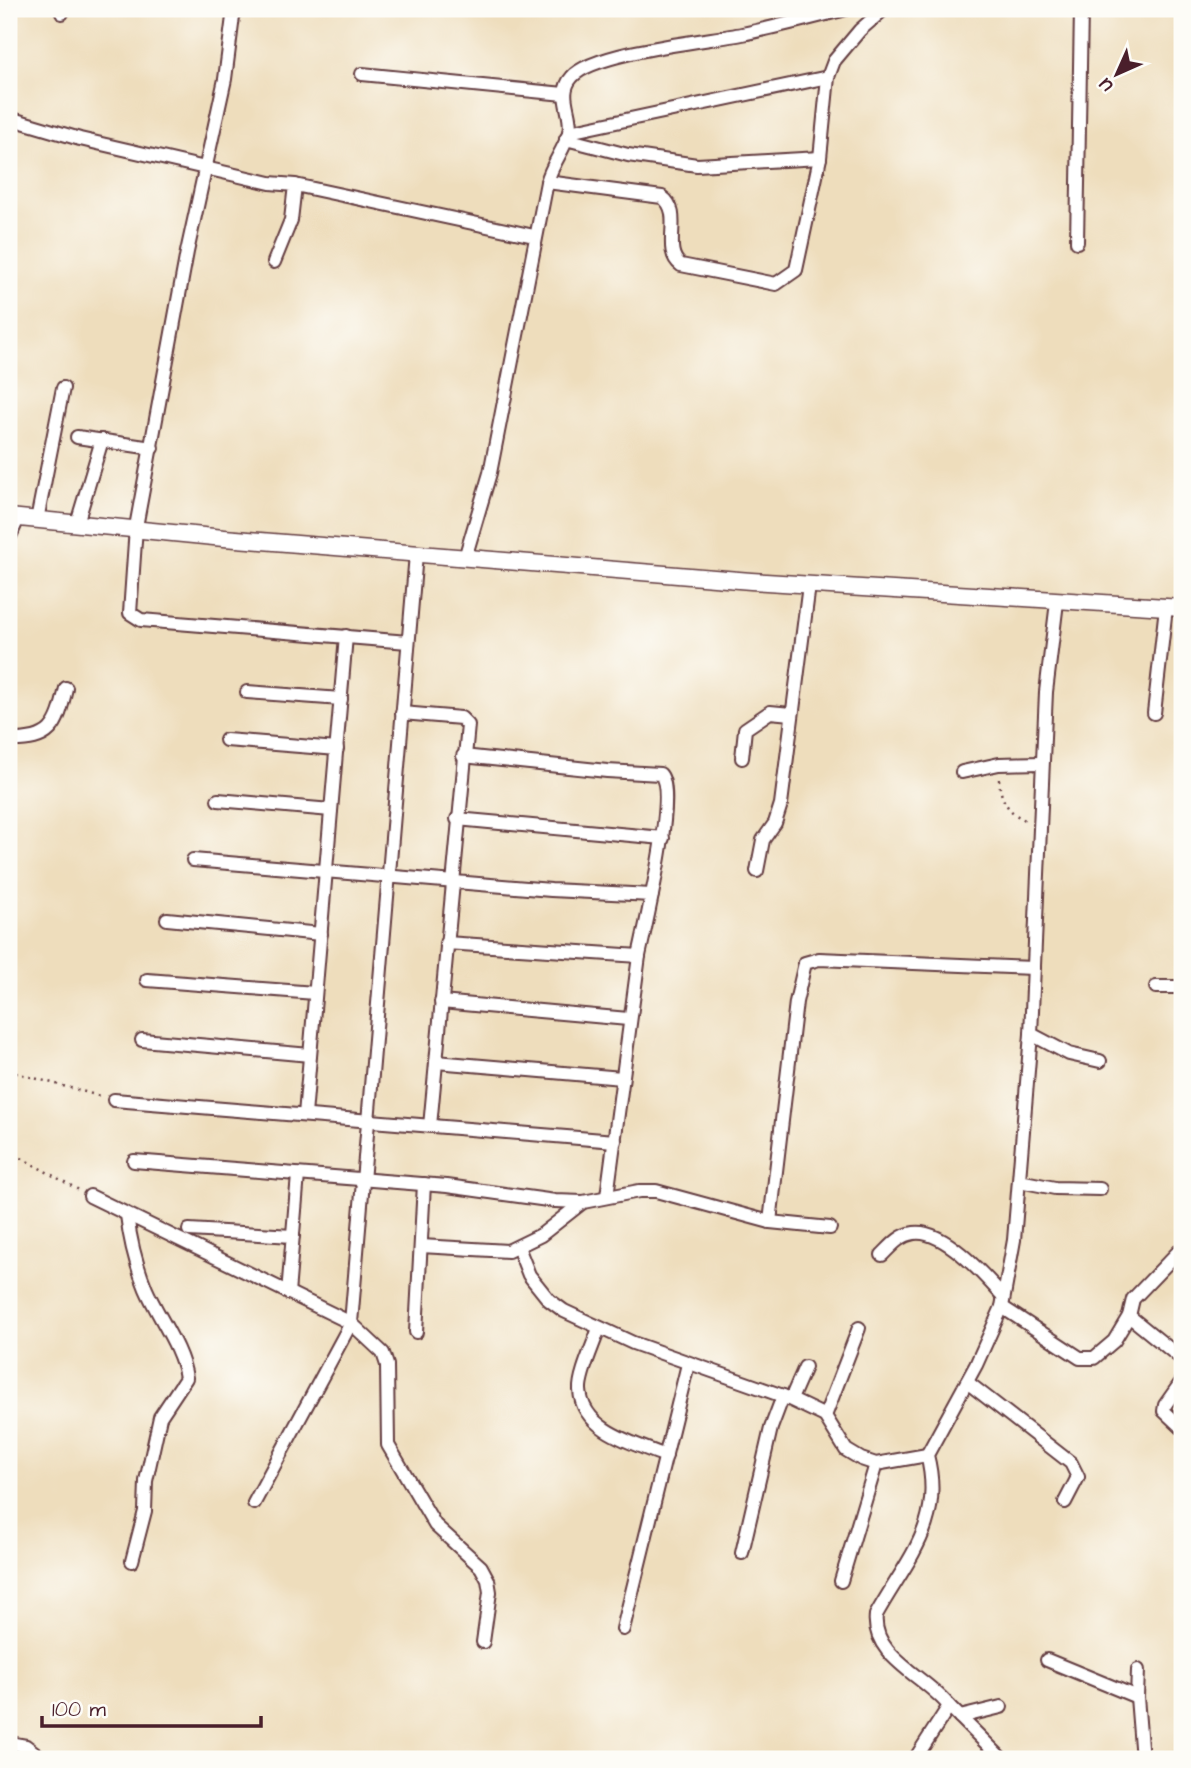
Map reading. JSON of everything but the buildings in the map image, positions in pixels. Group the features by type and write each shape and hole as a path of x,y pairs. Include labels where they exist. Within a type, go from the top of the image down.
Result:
{"street":[{"path":"234,9 225,79 205,166 136,527 129,607 135,618 408,642"},
{"path":"465,558 489,473 534,236 551,165 568,135 564,94 573,75 596,64 656,48 741,34 846,9"},
{"path":"547,182 662,197 672,209 673,256 681,265 776,284 796,270 820,158 828,76 840,52 884,9"},
{"path":"1077,242 1081,9"},
{"path":"362,74 564,94"},
{"path":"568,135 828,76"},
{"path":"9,118 80,139 270,183 534,236"},
{"path":"568,135 628,155 697,165 820,158"},
{"path":"274,262 291,219 295,186"},
{"path":"63,388 22,518 416,554 809,585 1174,608 1154,713"},
{"path":"77,436 152,448"},
{"path":"77,523 102,440"},
{"path":"254,1503 351,1323 416,554"},
{"path":"757,871 763,840 775,823 782,804 809,585"},
{"path":"1003,1759 939,1693 889,1653 879,1641 875,1627 876,1615 925,1534 932,1507 933,1485 927,1455 967,1382 1002,1301 1014,1240 1031,1034 1046,692 1057,602"},
{"path":"305,1115 346,636"},
{"path":"9,740 33,740 47,733 57,719 66,688"},
{"path":"247,692 341,699"},
{"path":"743,758 745,729 770,712 791,714"},
{"path":"402,713 466,720 468,731 463,756 430,1126"},
{"path":"226,740 337,749"},
{"path":"463,756 660,774 666,782 663,838 628,1019 607,1196"},
{"path":"962,772 999,764 1042,762"},
{"path":"218,800 331,810"},
{"path":"457,819 663,838"},
{"path":"193,860 551,890 652,895"},
{"path":"167,919 321,934"},
{"path":"446,943 639,956"},
{"path":"770,1222 796,1002 805,963 819,959 1034,968"},
{"path":"147,980 315,993"},
{"path":"1156,987 1182,987"},
{"path":"441,1002 628,1019"},
{"path":"1031,1034 1069,1054 1100,1061"},
{"path":"142,1040 310,1055"},
{"path":"436,1062 622,1078"},
{"path":"114,1100 615,1141"},
{"path":"134,1161 425,1184 583,1202 607,1196 656,1191 770,1222 830,1228"},
{"path":"288,1293 298,1175"},
{"path":"1019,1181 1055,1188 1100,1189"},
{"path":"416,1332 425,1184"},
{"path":"90,1196 351,1323 383,1353 387,1365 388,1445 435,1525 481,1567 488,1580 490,1592 483,1642"},
{"path":"421,1246 500,1252 518,1247 541,1235 583,1202"},
{"path":"127,1215 130,1238 145,1287 182,1363 186,1378 160,1417 146,1481 145,1511 132,1561"},
{"path":"188,1230 293,1236"},
{"path":"882,1255 898,1239 924,1234 946,1244 975,1265 1002,1301 1080,1358 1094,1358 1106,1351 1129,1316 1133,1299 1181,1249"},
{"path":"518,1247 529,1275 550,1300 599,1328 688,1364 787,1397 825,1416 846,1450 876,1464 927,1455"},
{"path":"1129,1316 1182,1359"},
{"path":"599,1328 580,1389 583,1404 597,1423 614,1436 666,1456"},
{"path":"825,1416 859,1328"},
{"path":"623,1629 688,1364"},
{"path":"742,1553 771,1427 805,1367"},
{"path":"1182,1381 1165,1405 1164,1411 1182,1428"},
{"path":"967,1382 1071,1463 1078,1477 1065,1502"},
{"path":"841,1581 876,1464"},
{"path":"1047,1660 1137,1698"},
{"path":"1138,1670 1137,1698 1142,1759"},
{"path":"915,1759 949,1706"},
{"path":"960,1717 1001,1707"},
{"path":"9,1743 26,1746 43,1759"}],"lane":[{"path":"9,546 22,518"}],"path":[{"path":"999,764 1000,795 1007,807 1026,820 1039,822"},
{"path":"9,1071 114,1100"},
{"path":"9,1151 90,1196"}]}
